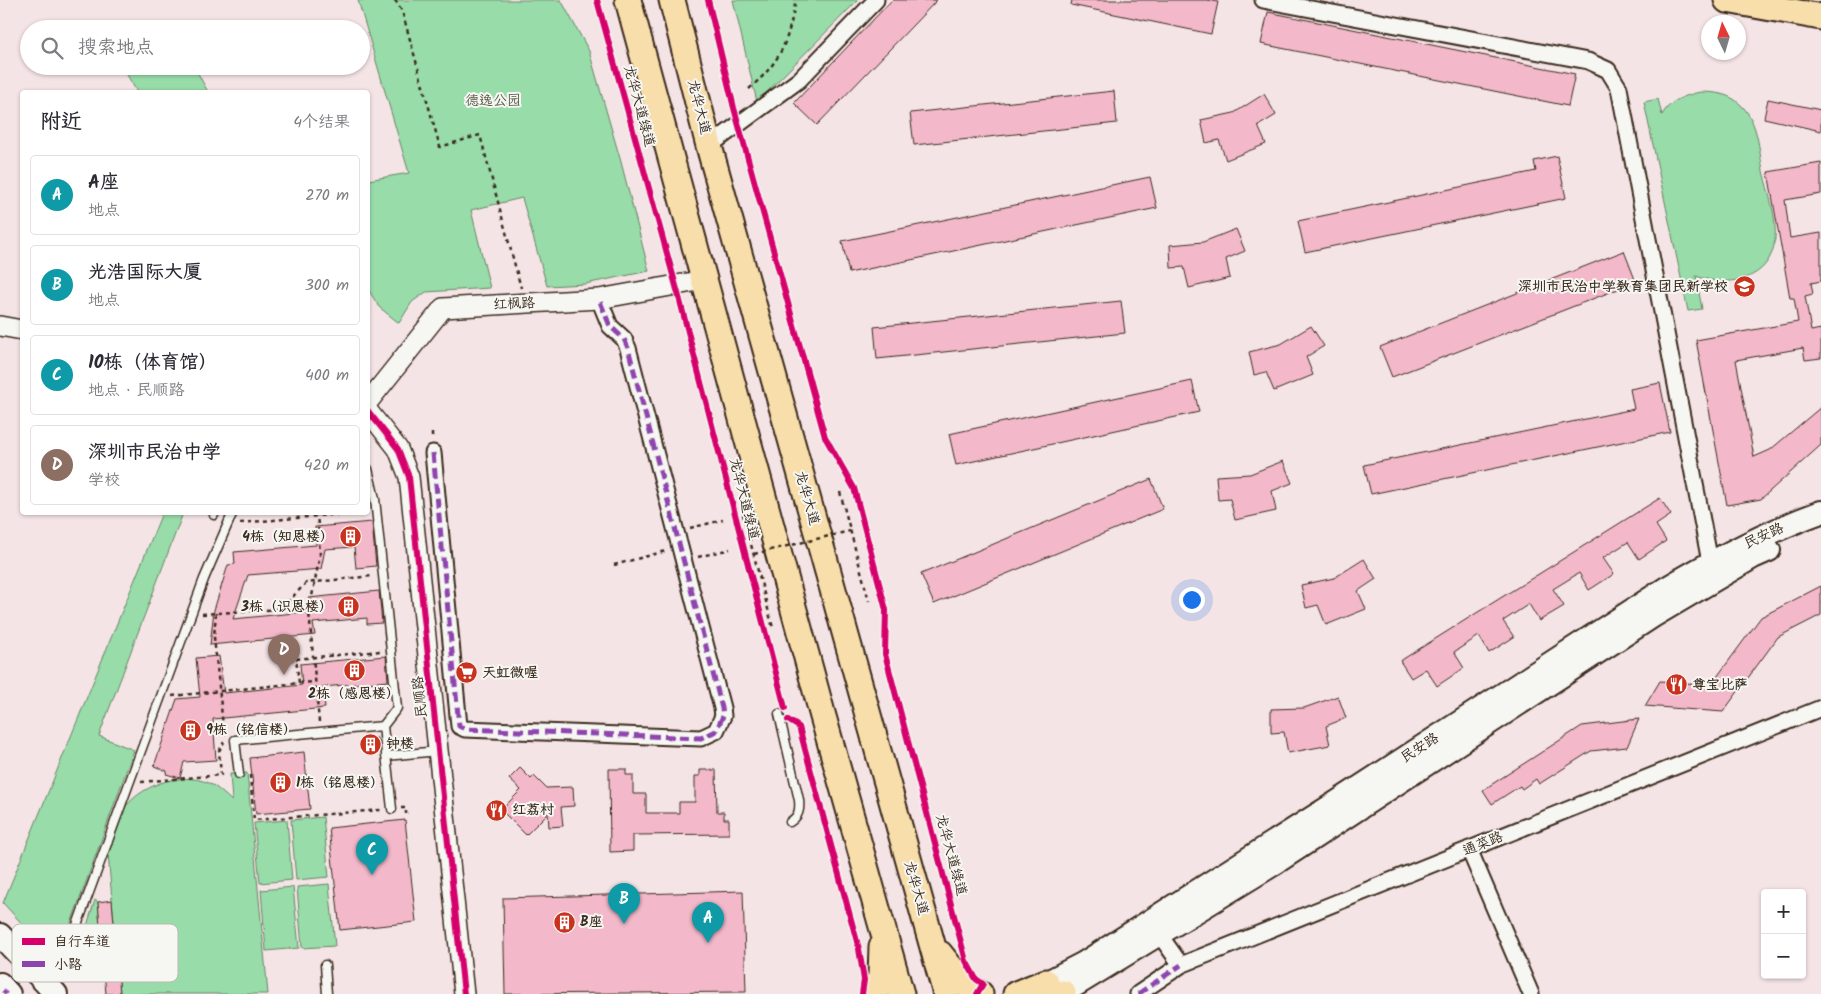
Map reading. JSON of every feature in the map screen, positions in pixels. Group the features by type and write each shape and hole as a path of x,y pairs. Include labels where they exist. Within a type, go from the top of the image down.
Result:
{"main road":[{"path":"628,0 901,994"},
{"name":"龙华大道","path":"672,0 709,146 946,994"},
{"path":"1727,0 1821,16"},
{"name":"民安路","path":"1058,991 1101,952 1710,562 1761,536 1821,512"},
{"name":"民安路","path":"1023,994 1058,991 1159,934 1272,865 1653,616 1753,557 1821,527"},
{"path":"875,994 880,976 882,924"},
{"path":"0,934 12,947"},
{"path":"929,934 941,957 953,972 963,983 980,994"},
{"path":"45,982 54,992"},
{"path":"0,984 9,994"},
{"path":"1016,994 1058,991"}],"street":[{"path":"709,146 799,80 876,0"},
{"path":"1263,0 1588,61 1608,70 1619,88 1710,562"},
{"name":"红枫路","path":"370,399 443,308 599,299 704,280"},
{"path":"433,453 458,722 462,728 701,738 710,736 720,724 722,708 628,348 624,339 610,326 599,299"},
{"path":"0,326 20,330"},
{"name":"民顺路","path":"370,413 398,449 409,478 464,994"},
{"name":"通菜路","path":"1138,994 1181,966 1821,708"},
{"path":"1469,849 1531,994"},
{"path":"1159,934 1181,966"}],"lane":[{"path":"370,476 376,499 397,708 383,726 392,809"},
{"path":"78,924 190,615 232,515"},
{"path":"779,714 800,809 797,817 790,822"},
{"path":"239,774 236,740 383,726"},
{"path":"386,756 438,750"},
{"path":"325,965 328,994"}],"path":[{"path":"395,0 402,12 440,147 480,135 522,292"},
{"path":"748,89 772,65 780,53 788,37 796,0"},
{"path":"840,492 869,601"},
{"path":"744,514 773,628"},
{"path":"228,524 308,515"},
{"path":"317,515 320,554 309,612 320,732"},
{"path":"676,532 723,520"},
{"path":"754,554 850,531"},
{"path":"614,565 682,554 730,549"},
{"path":"190,615 280,609 306,583 383,575"},
{"path":"129,783 221,775 220,751 224,741 214,637 216,614"},
{"path":"299,683 296,659 391,650"},
{"path":"160,697 315,682"},
{"path":"246,739 254,820 406,808 406,814"}],"green space":[{"name":"德逸公园","path":"358,0 561,0 589,51 621,162 649,271 585,284 547,286 522,198 471,210 490,288 426,292 412,302 399,323 379,307 370,292 370,180 409,173 370,41 370,20 364,20"},
{"path":"733,0 858,0 757,102"},
{"path":"127,75 199,75 207,90 136,90"},
{"path":"1700,92 1728,96 1742,106 1751,120 1755,128 1770,196 1775,239 1772,253 1765,264 1757,272 1746,278 1734,281 1721,281 1708,280 1696,276 1702,309 1688,311 1644,102 1658,99 1662,115 1673,102"},
{"path":"161,515 182,515 99,736 134,750 71,924 22,924 3,903"},
{"path":"247,773 268,994 120,994 119,982 178,982 178,924 114,924 108,853 119,816 134,798 144,791 155,785 179,779 203,781 214,786 232,801 230,774"},
{"path":"323,817 329,877 296,880 291,820"},
{"path":"287,820 292,880 260,883 254,823"},
{"path":"329,884 335,946 302,948 297,887"},
{"path":"293,887 299,948 266,951 261,890"},
{"path":"95,900 98,902 100,924 88,924"}],"building":[{"path":"892,0 937,0 817,125 794,103"},
{"path":"1072,0 1207,0 1218,2 1211,34 1071,5"},
{"path":"1268,12 1575,74 1568,106 1261,44"},
{"path":"1114,91 1117,123 914,145 910,113"},
{"path":"1264,94 1276,115 1258,126 1266,144 1226,160 1219,140 1206,143 1201,120 1234,113"},
{"path":"1768,99 1821,110 1821,131 1764,118"},
{"path":"1557,156 1566,198 1305,252 1298,221 1536,171 1534,161"},
{"path":"1821,163 1821,194 1785,200 1790,238 1821,233 1821,281 1811,283 1813,294 1805,296 1811,331 1821,329 1821,358 1805,360 1803,348 1736,360 1754,457 1770,450 1821,407 1821,445 1761,499 1727,505 1696,340 1798,322 1794,298 1790,298 1768,172"},
{"path":"1150,177 1157,208 849,273 842,241"},
{"path":"1236,229 1245,251 1226,259 1230,278 1189,288 1184,267 1171,268 1170,245 1203,242"},
{"path":"1624,251 1636,282 1392,377 1380,347"},
{"path":"1121,301 1125,333 877,359 874,327"},
{"path":"1311,326 1324,346 1306,357 1313,375 1274,391 1266,372 1254,375 1249,352 1281,344"},
{"path":"1192,381 1199,412 956,465 949,434"},
{"path":"1660,383 1670,432 1371,494 1364,465 1634,409 1630,389"},
{"path":"1283,461 1292,483 1272,491 1276,511 1235,520 1230,499 1218,500 1216,476 1250,474"},
{"path":"1151,479 1163,509 934,604 921,574"},
{"path":"1660,498 1671,515 1656,525 1666,541 1639,559 1628,542 1603,558 1614,574 1589,590 1579,573 1553,589 1564,606 1539,621 1529,604 1503,621 1514,637 1489,653 1479,636 1454,652 1464,668 1437,686 1426,669 1411,678 1400,661"},
{"path":"372,522 376,566 356,568 354,547 325,549 321,569 248,575 233,619 305,612 308,598 379,591 382,623 367,624 367,618 313,623 315,635 210,645 214,610 228,565 235,564 234,552 316,545 315,527"},
{"path":"1364,559 1376,579 1358,591 1366,609 1326,625 1318,605 1306,608 1301,585 1334,578"},
{"path":"1821,586 1821,615 1778,637 1723,712 1645,706 1660,681 1711,685 1761,617"},
{"path":"219,656 224,693 302,685 300,664 386,656 388,681 323,687 325,708 213,719 216,760 184,762 180,778 166,774 167,771 154,766 177,699 200,697 196,658"},
{"path":"1338,696 1346,718 1326,726 1330,745 1288,753 1284,732 1271,733 1271,709 1304,708"},
{"path":"1639,719 1627,747 1591,751 1539,784 1536,779 1522,789 1520,786 1492,804 1483,790 1582,726"},
{"name":"钟楼","path":"377,738 378,749 364,751 363,739"},
{"name":"1栋（铭恩楼）","path":"304,752 310,809 256,814 250,758"},
{"path":"520,768 531,779 534,776 546,788 573,787 574,806 561,807 563,826 549,827 548,813 526,835 501,810 521,790 509,779"},
{"path":"609,769 626,769 626,775 633,775 633,794 646,794 646,813 679,813 679,802 695,802 695,776 700,776 700,770 716,770 717,812 724,812 724,819 729,819 729,834 633,835 633,851 610,852"},
{"path":"405,820 416,922 340,930 329,828"},
{"path":"743,891 746,992 505,994 503,898"},
{"path":"112,900 114,924 100,924 98,902"},
{"path":"105,982 119,982 120,994 106,994"}],"marked path":[{"path":"433,453 459,726 465,729 701,738 716,731 723,716 722,708 628,348 624,339 610,326 599,299"},
{"path":"1138,994 1181,965"},
{"path":"3,994 6,991"}],"cycle path":[{"name":"龙华大道绿道","path":"597,0 679,297 785,708"},
{"name":"龙华大道绿道","path":"708,0 734,108 825,437 854,488 886,610 885,654 966,961 976,979 983,984 977,994"},
{"path":"370,414 398,449 409,477 464,994"},
{"path":"788,720 799,727 859,949 864,980 862,994"}],"place":[{"name":"深圳市民治中学教育集团民新学校","path":"1744,287"},
{"name":"4栋（知恩楼）","path":"350,537"},
{"name":"3栋（识恩楼）","path":"349,607"},
{"name":"2栋（感恩楼）","path":"354,671"},
{"name":"天虹微喔","path":"466,673"},
{"name":"深圳市民治中学","path":"284,675"},
{"name":"尊宝比萨","path":"1676,685"},
{"name":"9栋（铭信楼）","path":"190,730"},
{"name":"钟楼","path":"370,744"},
{"name":"1栋（铭恩楼）","path":"280,783"},
{"name":"红荔村","path":"496,810"},
{"name":"10栋（体育馆）","path":"372,875"},
{"name":"B座","path":"564,922"},
{"name":"光浩国际大厦","path":"624,924"},
{"name":"A座","path":"708,943"}]}
